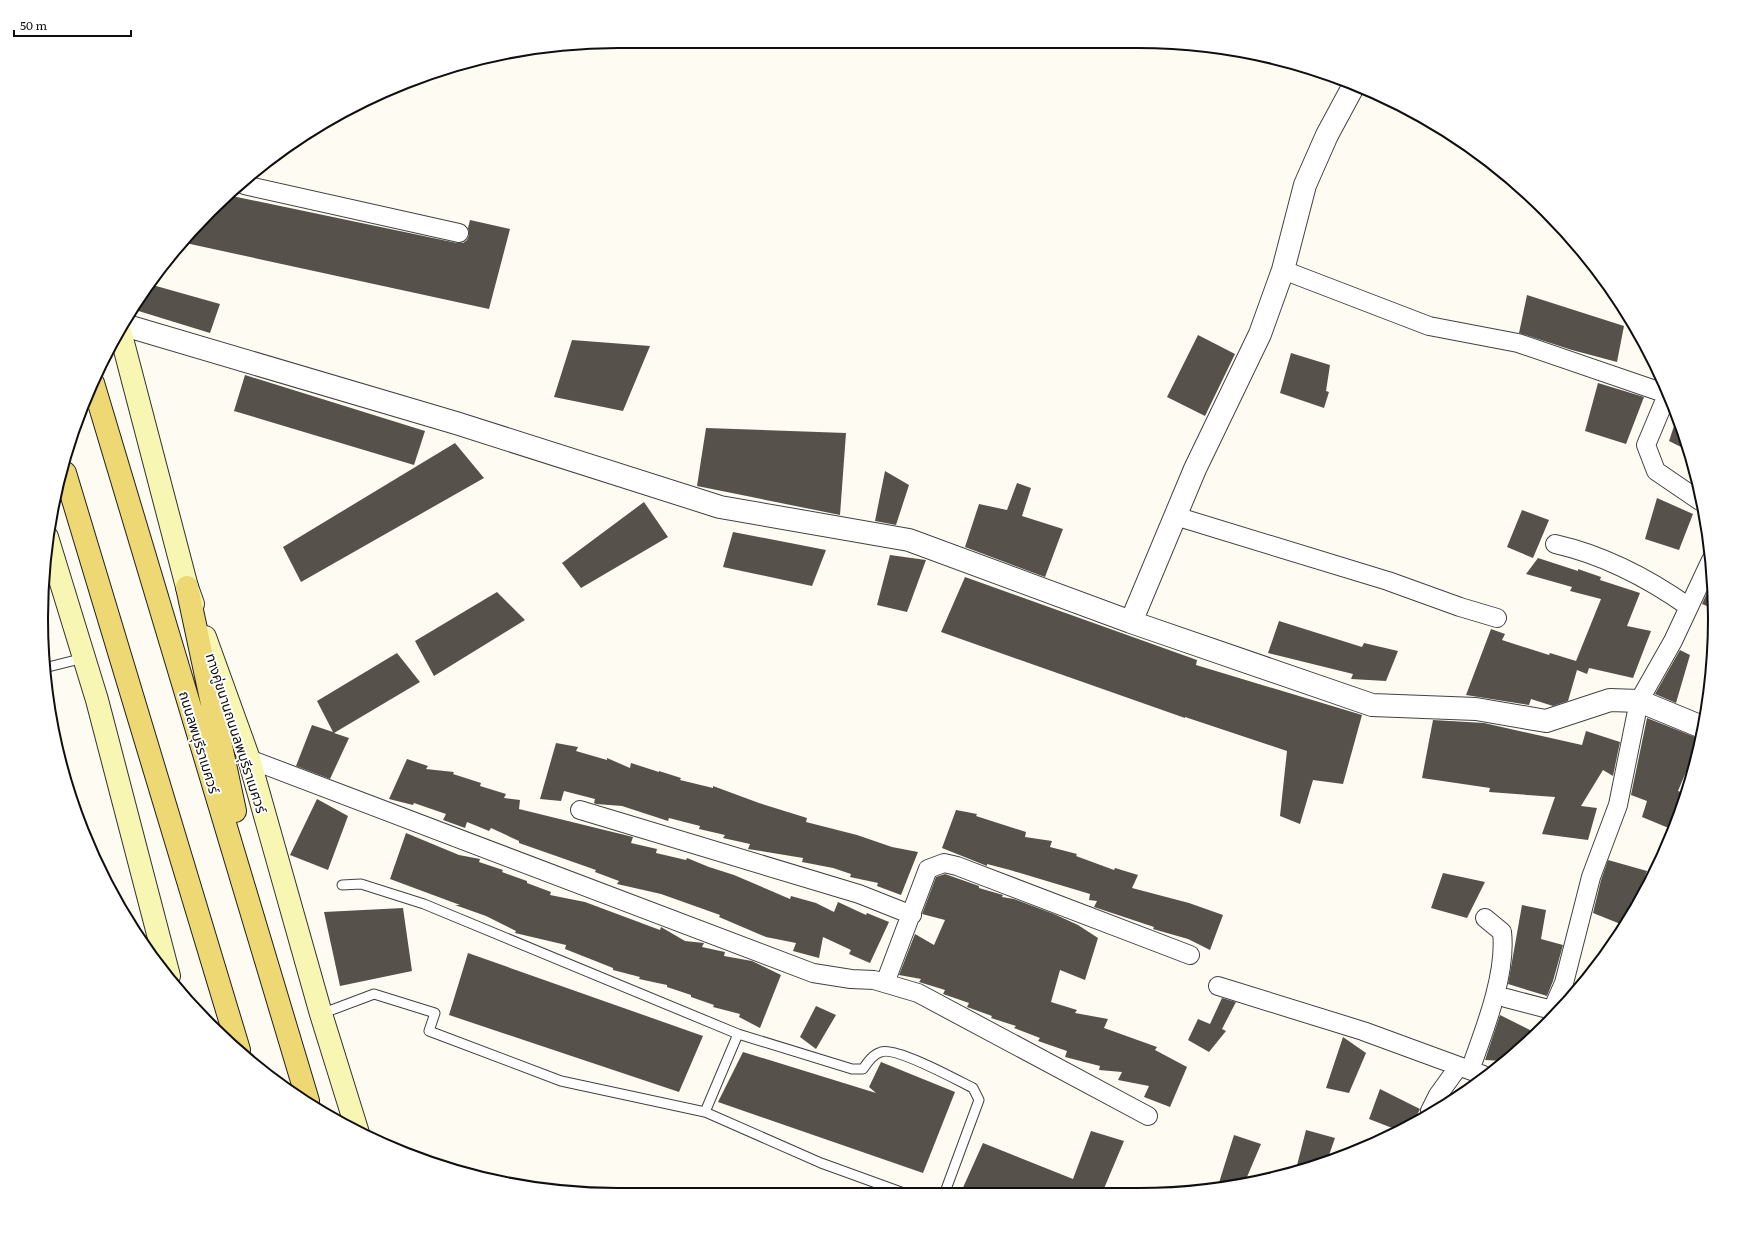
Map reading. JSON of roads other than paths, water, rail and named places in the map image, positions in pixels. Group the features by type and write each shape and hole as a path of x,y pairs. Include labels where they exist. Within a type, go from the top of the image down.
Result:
{"main road":[{"name":"ทางคู่ขนานถนนลพบุรีราเมศวร์","path":"122,337 187,587 249,759 321,1014 355,1123"},
{"name":"ถนนลพบุรีราเมศวร์","path":"95,391 306,1095"},
{"path":"66,476 236,1042"},
{"path":"52,554 97,700 166,965"},
{"path":"187,587 266,962"}],"street":[{"path":"1131,622 1195,469 1260,334 1283,270 1305,185 1327,135 1352,89"},
{"path":"246,186 459,233"},
{"path":"1283,270 1429,326 1518,343 1661,392"},
{"path":"129,325 456,423 720,507 908,540 1131,622 1372,705 1476,709 1546,721 1610,700 1639,701 1698,725"},
{"path":"1665,399 1646,445 1656,471 1695,498"},
{"path":"1175,516 1388,581 1460,607 1497,618"},
{"path":"1555,544 1577,549 1622,567 1659,586 1689,607"},
{"path":"1552,1009 1564,983 1591,877 1618,806 1639,701 1673,641 1706,571"},
{"path":"249,759 813,973 851,979 874,980 918,993 1148,1116"},
{"path":"580,810 859,894 912,915"},
{"path":"885,983 912,915 928,869 944,863 957,866 1190,955"},
{"path":"1432,1106 1438,1095 1471,1070 1492,1007 1503,944 1502,932 1485,918"},
{"path":"1218,986 1363,1031 1471,1070"},
{"path":"1506,998 1552,1010"}],"lane":[{"path":"50,666 84,658"},
{"path":"342,885 361,884 424,904 738,1034 852,1069 863,1069 871,1059 881,1051 897,1052 973,1088 979,1100 946,1188"},
{"path":"321,1014 374,994 435,1013 429,1031 562,1081 705,1112 821,1162 890,1188"},
{"path":"705,1112 738,1034"}]}
